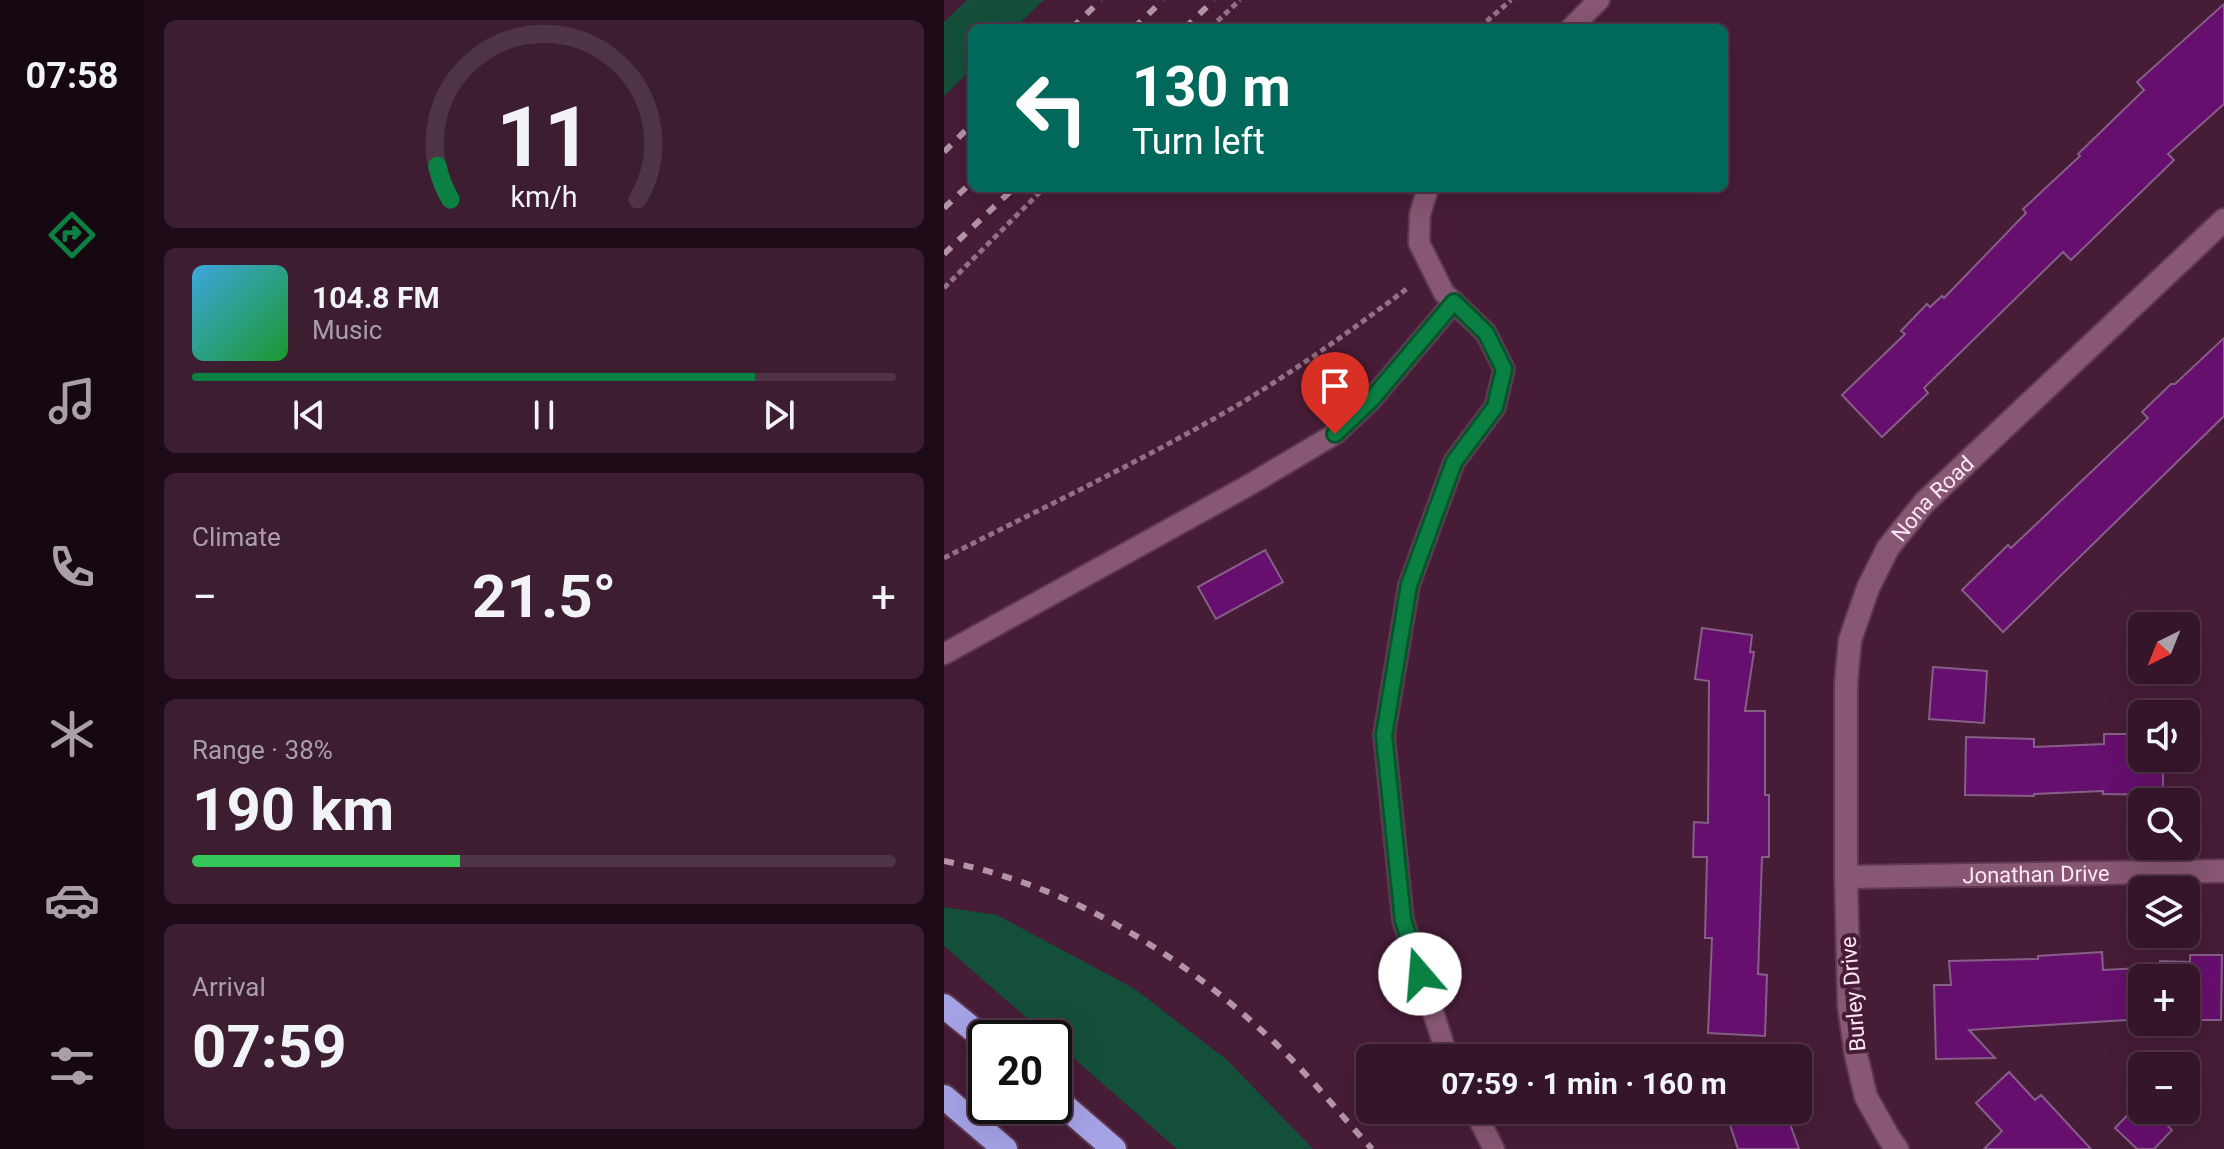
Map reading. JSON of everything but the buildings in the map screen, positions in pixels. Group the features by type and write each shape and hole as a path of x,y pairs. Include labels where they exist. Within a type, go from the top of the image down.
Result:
{"highway":[{"path":"944,1097 1005,1149"},
{"path":"1072,1113 1114,1149"}],"street":[{"name":"Nona Road","path":"1846,877 1846,683 1850,640 1868,588 1888,548 1924,503 2224,220"},
{"name":"Jonathan Drive","path":"1846,877 2224,871"},
{"name":"Burley Drive","path":"1846,877 1849,1006 1856,1055 1866,1097 1897,1149"}],"lane":[{"path":"1575,24 1599,0"},
{"path":"1427,192 1420,214 1419,243 1444,293 1486,333 1504,369 1495,407 1454,462 1409,585 1384,735 1403,920 1443,1044"},
{"path":"944,654 1237,492 1335,434 1371,400 1454,302"},
{"path":"1481,1124 1494,1149"}],"path":[{"path":"1214,24 1240,0"},
{"path":"1484,24 1511,0"},
{"path":"944,288 1040,192"},
{"path":"944,558 1243,402 1350,332 1432,269"}],"green space":[{"path":"967,0 1044,0 1019,24 968,24 968,73 944,96 944,22"},
{"path":"944,907 997,915 1135,989 1227,1060 1313,1149 1177,1149 1072,1057 1072,1020 1029,1020 944,946"}],"railway":[{"path":"1076,24 1101,0"},
{"path":"1138,24 1163,0"},
{"path":"1189,24 1214,0"},
{"path":"944,152 968,128"},
{"path":"944,208 968,186"},
{"path":"944,254 1010,192"},
{"path":"944,861 1036,887 1121,927 1162,952 1238,1009 1273,1041 1372,1149"}],"route":[{"path":"1335,434 1371,400 1454,302 1486,333 1504,369 1495,407 1454,462 1409,585 1384,735 1403,920 1420,974"}]}
